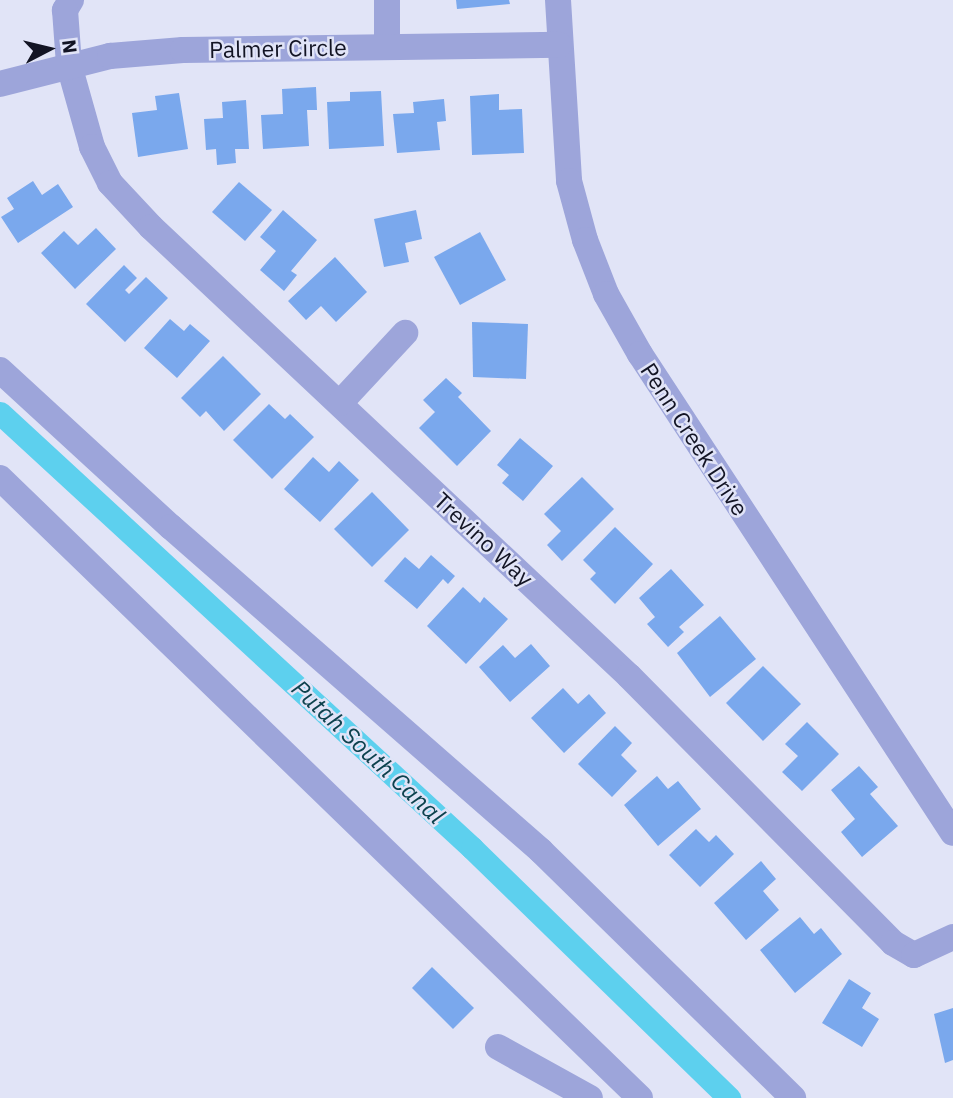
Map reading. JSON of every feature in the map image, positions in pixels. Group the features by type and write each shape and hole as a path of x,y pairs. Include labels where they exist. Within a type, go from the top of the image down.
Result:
{"street":[{"name":"Trevino Way","path":"71,0 65,10 69,65 92,147 110,183 629,676 893,943 914,955 953,937"},
{"path":"387,0 387,46"},
{"name":"Penn Creek Drive","path":"558,0 569,181 585,240 606,294 639,354 953,833"},
{"name":"Palmer Circle","path":"0,84 110,56 183,50 559,45"},
{"path":"340,403 405,333"},
{"path":"0,370 171,527 541,851 793,1098"},
{"path":"0,478 640,1098"},
{"path":"498,1048 590,1098"}],"building":[{"path":"456,0 509,0 510,4 457,9"},
{"path":"316,87 317,110 307,110 309,146 263,149 261,115 283,114 282,89"},
{"path":"381,91 384,146 329,149 327,102 350,101 350,92"},
{"path":"179,93 188,149 138,157 132,113 157,110 155,96"},
{"path":"499,94 499,110 522,109 524,153 472,155 470,96"},
{"path":"444,99 446,121 437,122 440,150 397,153 393,114 414,113 413,102"},
{"path":"246,100 249,149 235,149 236,163 217,165 216,149 206,150 204,119 223,118 222,102"},
{"path":"33,181 42,195 58,184 73,207 18,243 1,217 14,209 7,198"},
{"path":"239,182 272,210 245,241 212,212"},
{"path":"283,210 317,240 291,271 297,275 284,291 260,270 276,251 260,237"},
{"path":"416,210 422,239 405,243 409,262 384,267 374,219"},
{"path":"96,228 116,249 75,289 41,253 64,231 78,245"},
{"path":"480,232 506,280 460,305 434,257"},
{"path":"335,257 367,292 336,322 321,306 306,320 288,301"},
{"path":"124,265 137,278 125,290 129,294 146,277 168,298 125,342 86,304"},
{"path":"170,319 184,331 190,324 210,341 177,378 144,348"},
{"path":"472,322 528,324 526,379 473,377"},
{"path":"223,356 261,394 224,431 206,411 200,417 181,398"},
{"path":"446,378 462,393 458,397 491,431 457,466 419,428 435,412 423,400"},
{"path":"269,404 285,419 290,414 314,437 272,479 233,440"},
{"path":"520,438 553,466 523,501 502,483 509,475 497,465"},
{"path":"313,457 329,472 339,461 359,480 320,522 284,489"},
{"path":"582,477 614,509 562,561 547,545 561,531 544,514"},
{"path":"372,492 409,530 372,567 334,529"},
{"path":"615,527 653,564 615,604 590,579 596,573 583,560"},
{"path":"431,555 455,576 448,584 443,579 417,609 384,581 405,557 419,569"},
{"path":"671,569 704,605 679,627 684,632 668,647 647,624 655,617 639,598"},
{"path":"463,587 480,603 484,597 508,619 466,664 427,626"},
{"path":"720,616 756,659 710,697 677,653"},
{"path":"531,644 550,666 510,702 479,667 503,645 515,658"},
{"path":"763,666 801,704 763,741 726,703"},
{"path":"563,688 578,704 589,694 606,713 564,753 531,718"},
{"path":"807,722 839,754 802,791 782,772 798,756 785,744"},
{"path":"615,726 632,743 621,755 637,771 612,797 578,764"},
{"path":"859,766 878,787 870,794 898,826 862,857 841,832 855,819 831,790"},
{"path":"657,776 668,789 678,781 701,809 658,846 624,805"},
{"path":"696,829 709,842 716,835 734,854 700,887 669,855"},
{"path":"761,861 776,879 763,891 779,910 746,940 714,903"},
{"path":"800,917 814,934 821,928 842,954 795,993 760,950"},
{"path":"432,967 474,1008 453,1029 412,988"},
{"path":"849,979 871,993 862,1008 879,1019 862,1047 822,1023"},
{"path":"953,1008 953,1060 945,1063 934,1014"}],"waterway":[{"name":"Putah South Canal","path":"0,413 472,848 729,1098"}]}
